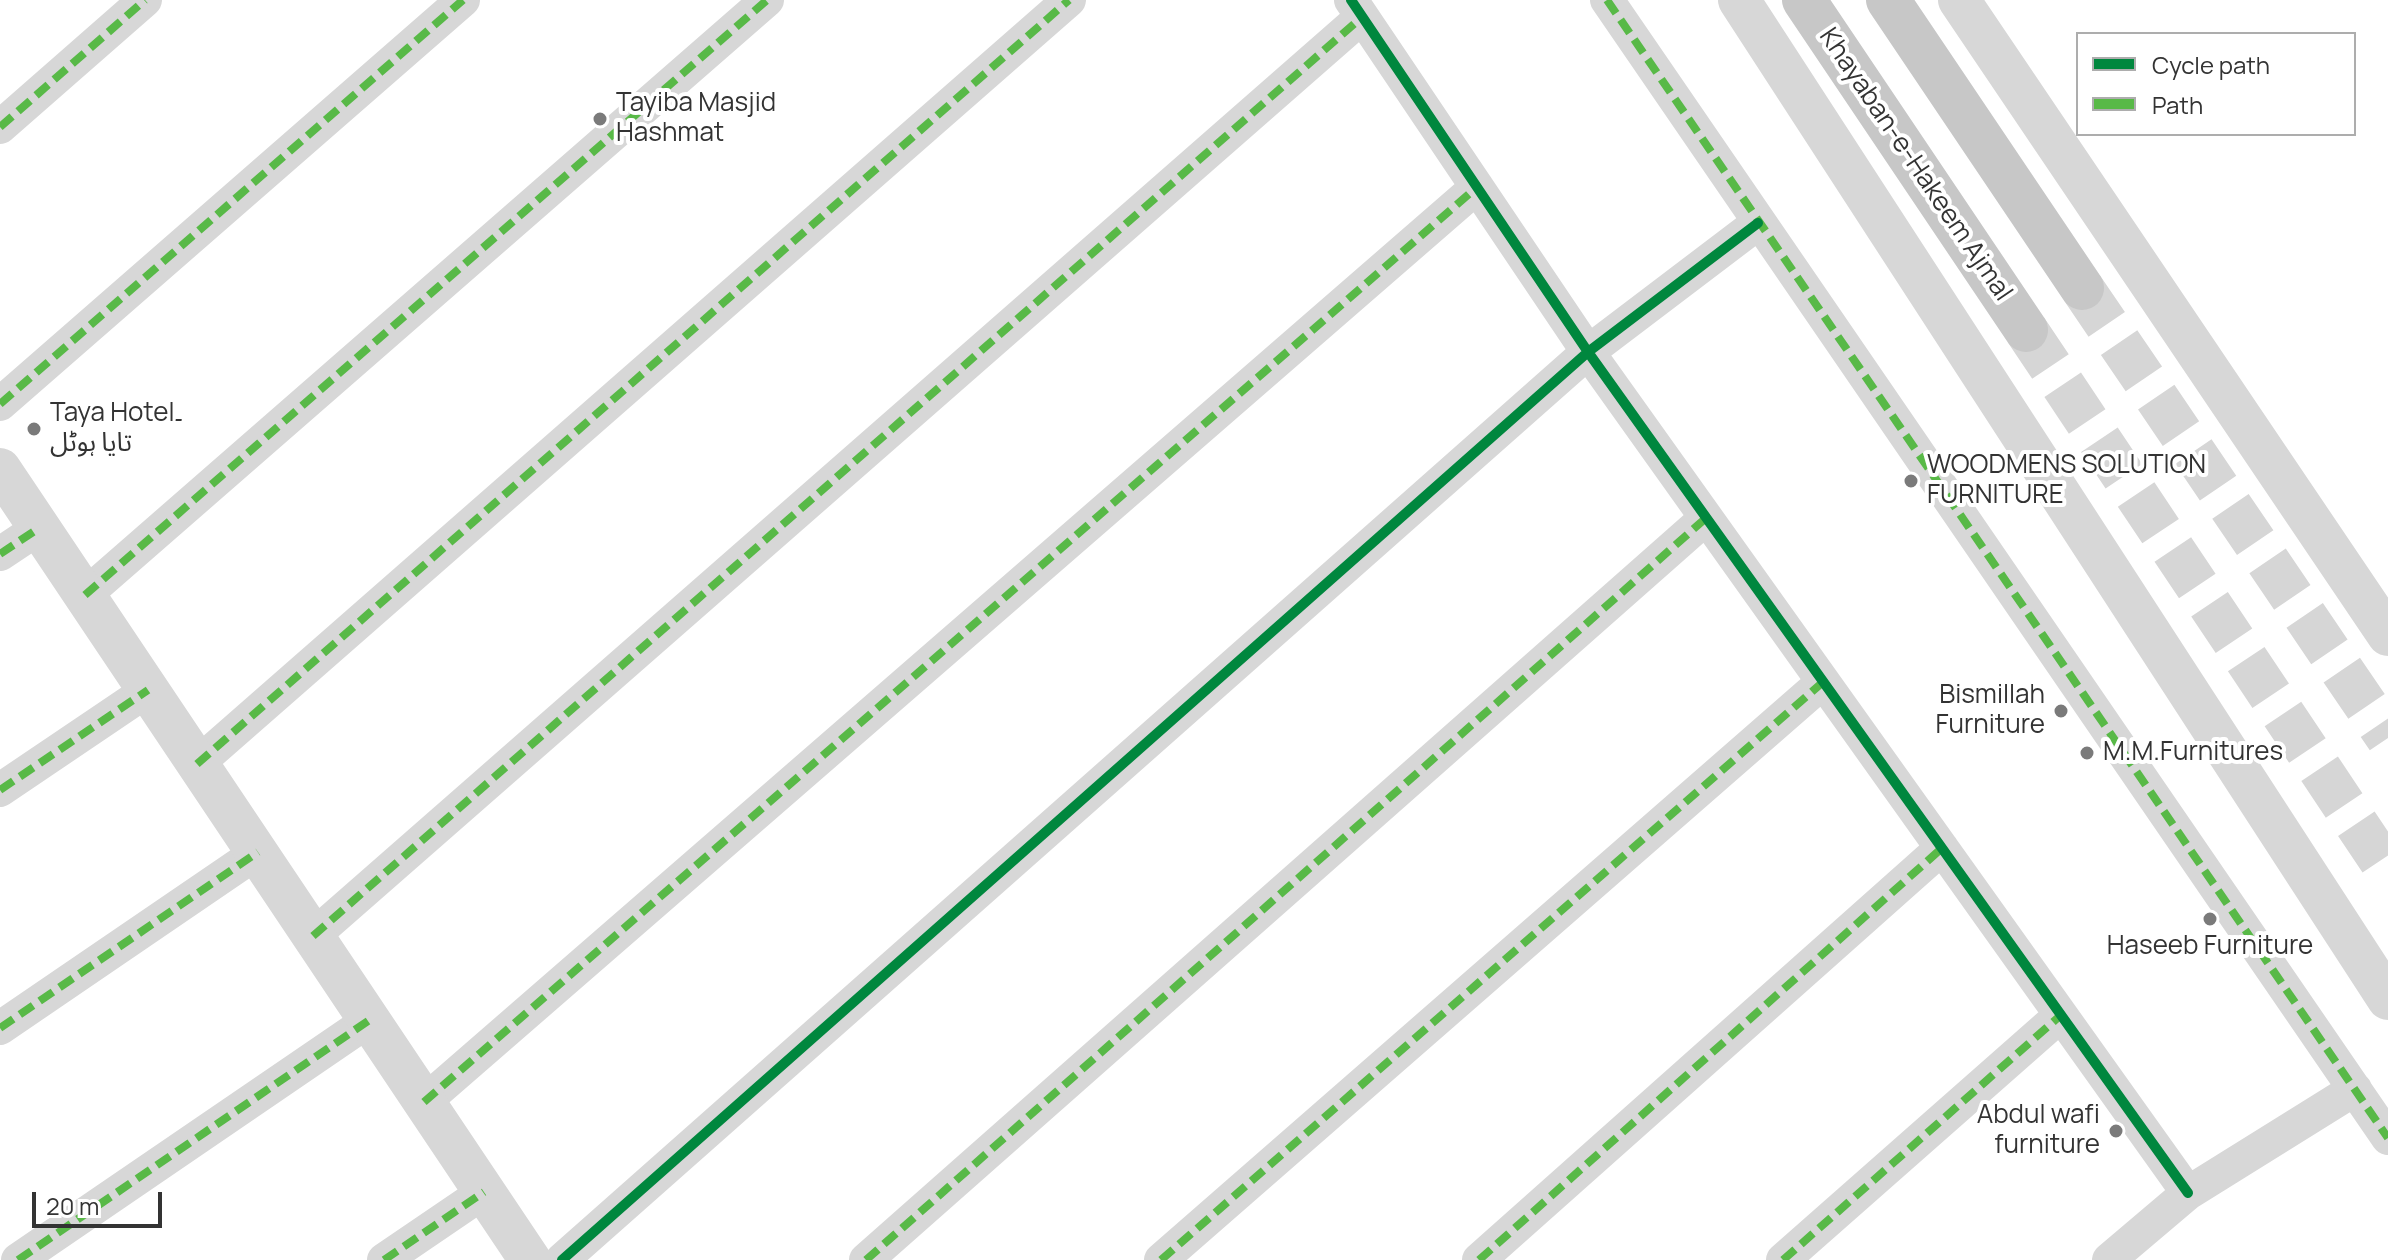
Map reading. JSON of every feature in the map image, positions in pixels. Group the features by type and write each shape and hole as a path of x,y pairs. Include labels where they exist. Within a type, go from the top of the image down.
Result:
{"highway":[{"name":"Khayaban-e-Hakeem Ajmal","path":"1804,0 2026,330"},
{"path":"1888,0 2082,288"}],"street":[{"path":"0,127 145,0"},
{"path":"0,404 463,0"},
{"path":"85,595 767,0"},
{"path":"197,764 1069,0"},
{"path":"1607,0 2388,1138"},
{"path":"1739,0 2388,999"},
{"path":"1959,0 2388,635"},
{"path":"313,936 1357,8 1588,352 2188,1193"},
{"path":"424,1102 1477,187"},
{"path":"562,1260 1588,352 1758,223"},
{"path":"0,469 530,1260"},
{"path":"866,1260 1706,518"},
{"path":"0,554 39,528"},
{"path":"1161,1260 1823,682"},
{"path":"0,790 148,690"},
{"path":"1479,1260 1942,848"},
{"path":"0,1028 258,852"},
{"path":"1783,1260 2061,1015"},
{"path":"18,1260 368,1021"},
{"path":"2109,1260 2188,1193 2355,1089"},
{"path":"384,1260 484,1192"}],"tunnel":[{"path":"2082,288 2388,738"},
{"path":"2026,330 2388,871"}],"marked path":[{"path":"0,127 145,0"},
{"path":"0,404 463,0"},
{"path":"85,595 767,0"},
{"path":"197,764 1069,0"},
{"path":"1607,0 2388,1138"},
{"path":"313,936 1362,17"},
{"path":"424,1102 1477,187"},
{"path":"866,1260 1706,518"},
{"path":"0,554 39,528"},
{"path":"1161,1260 1823,682"},
{"path":"0,790 148,690"},
{"path":"1479,1260 1942,848"},
{"path":"0,1028 258,852"},
{"path":"1783,1260 2061,1015"},
{"path":"18,1260 368,1021"},
{"path":"384,1260 484,1192"}],"cycle path":[{"path":"1351,0 1588,352 2188,1193"},
{"path":"562,1260 1588,352 1758,223"}],"place":[{"name":"Tayiba Masjid Hashmat","path":"600,119"},
{"name":"Taya Hotel۔ تایا ہوٹل","path":"34,429"},
{"name":"WOODMENS SOLUTION FURNITURE","path":"1911,481"},
{"name":"Bismillah Furniture","path":"2061,711"},
{"name":"M.M.Furnitures","path":"2087,753"},
{"name":"Haseeb Furniture","path":"2210,919"},
{"name":"Abdul wafi furniture","path":"2116,1131"}]}
